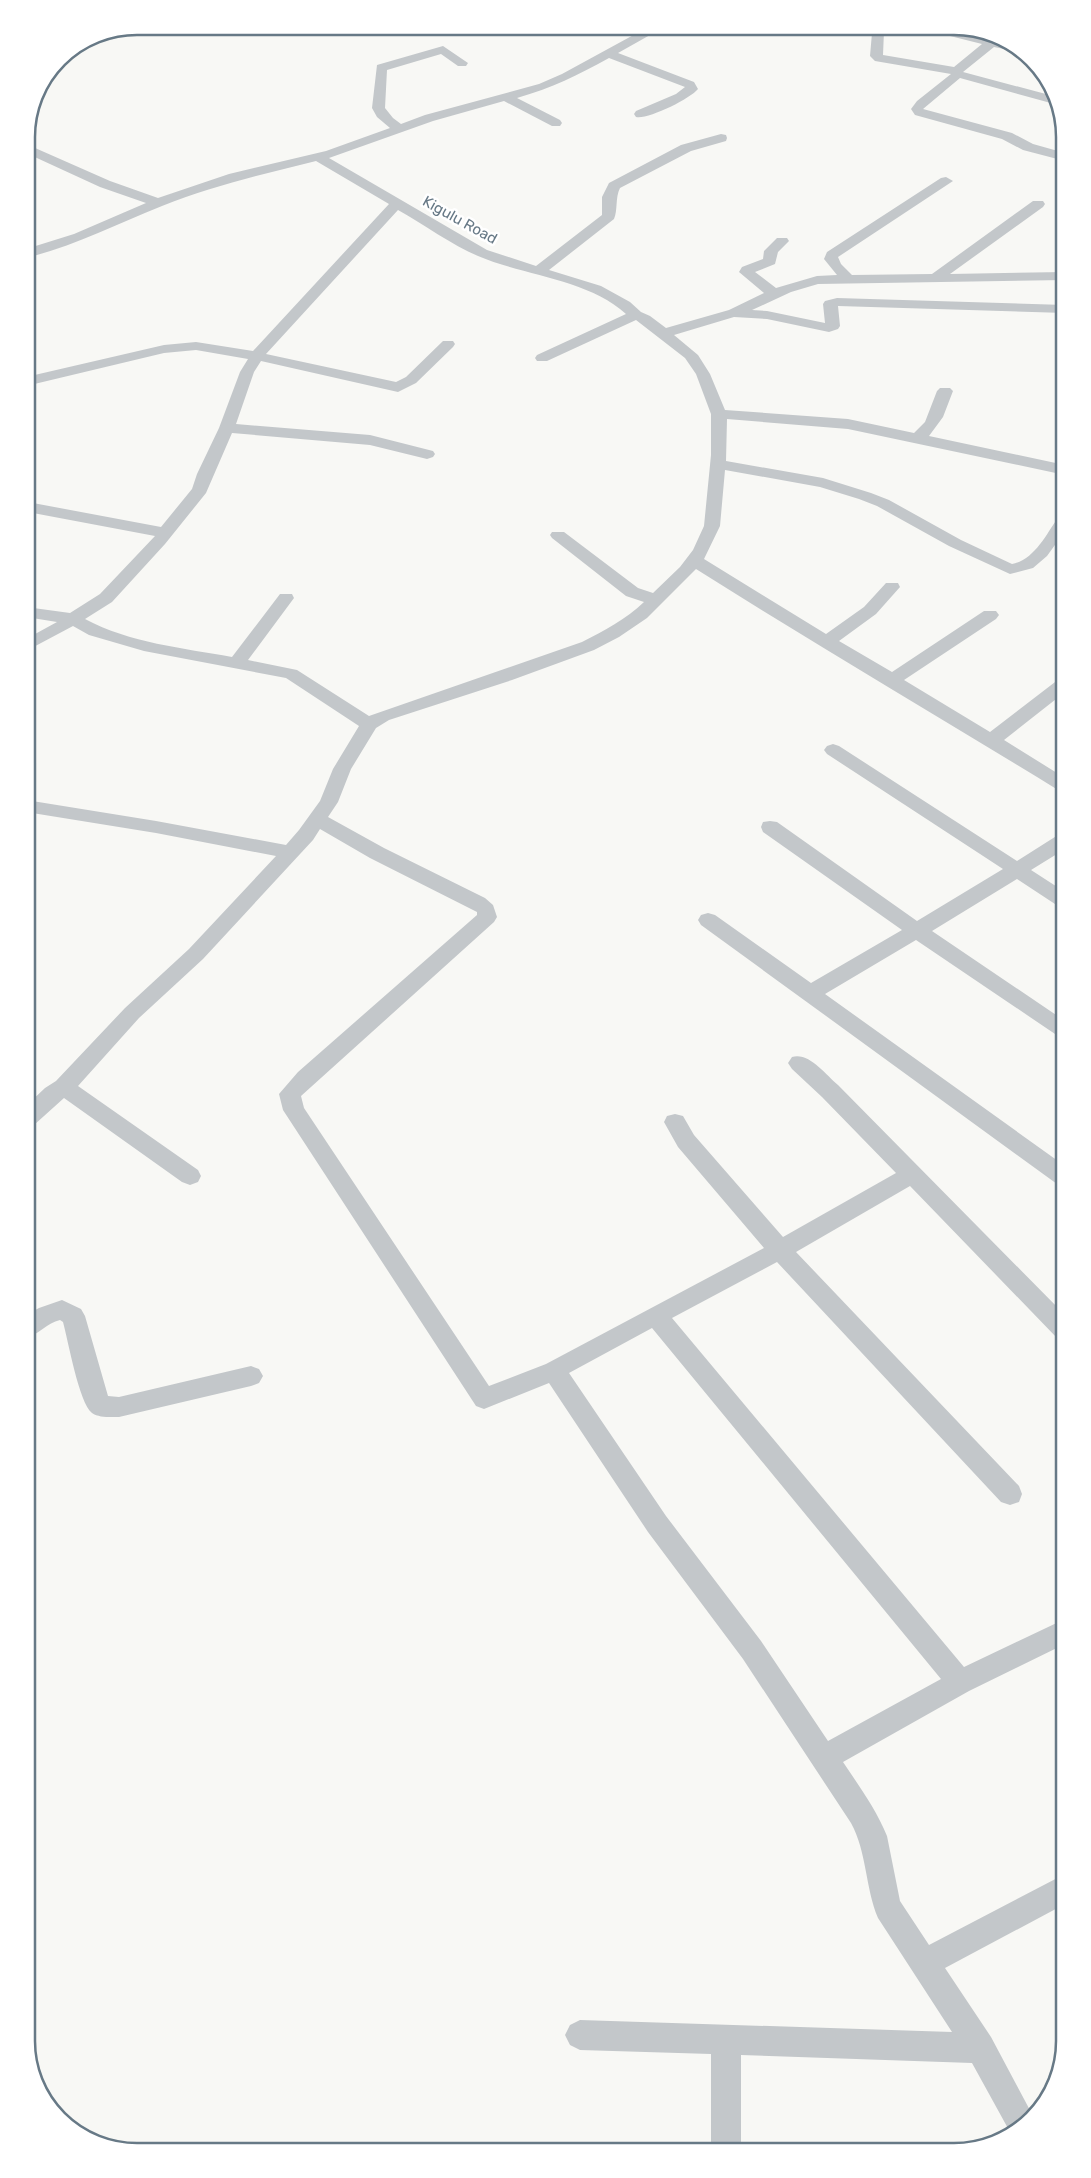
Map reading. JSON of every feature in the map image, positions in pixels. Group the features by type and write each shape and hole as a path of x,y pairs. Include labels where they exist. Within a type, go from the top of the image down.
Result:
{"street":[{"path":"35,251 79,237 158,203 241,176 346,150 444,113 504,98 556,82 643,35"},
{"path":"878,35 876,56 879,58 957,73 1048,98"},
{"path":"967,36 990,42"},
{"path":"992,42 917,109 920,112 1007,136 1028,147 1056,155"},
{"path":"400,129 387,121 380,114 377,107 381,68 443,50 462,62"},
{"path":"608,53 690,85 692,89 680,97 640,114"},
{"path":"504,98 556,123"},
{"path":"538,271 609,216 609,197 614,186 686,148 721,138"},
{"path":"35,152 105,184 158,203"},
{"name":"Kigulu Road","path":"318,157 382,189 397,203 482,253 596,290 625,305 665,333 691,356 704,374 719,414"},
{"path":"847,278 835,266 831,259 832,255 946,181"},
{"path":"35,641 106,598 165,533 200,490 205,474 227,428 247,372 270,338 397,203"},
{"path":"935,278 1038,204"},
{"path":"774,294 746,272 770,261 771,251 782,241"},
{"path":"665,333 733,313 774,294 817,280 847,278 1056,276"},
{"path":"733,313 768,315 824,328 833,326 829,307 830,304 837,302 1056,309"},
{"path":"542,358 636,314"},
{"path":"35,380 181,346 210,347 258,356 398,387 411,380 448,344"},
{"path":"917,438 929,430 934,422 945,390"},
{"path":"35,1111 64,1087 132,1013 196,954 306,835 329,802 342,768 369,724 383,716 506,676 588,646 613,633 641,614 686,571 701,551 712,526 718,464 719,414 848,424 1056,468"},
{"path":"227,428 370,440 427,454"},
{"path":"718,464 823,483 865,496 883,503 955,543 1010,569 1020,569 1033,561 1056,531"},
{"path":"35,508 165,533"},
{"path":"558,535 632,592 656,600"},
{"path":"694,560 1056,781"},
{"path":"826,642 855,623 883,600 892,587"},
{"path":"238,662 286,598"},
{"path":"35,613 73,619 95,631 144,646 238,662 291,674 369,724"},
{"path":"892,680 990,615"},
{"path":"991,741 1056,690"},
{"path":"833,750 1056,895"},
{"path":"35,807 156,827 290,852"},
{"path":"317,819 377,853 478,903 485,907 487,912 487,917 305,1078 290,1094 294,1110 484,1399 554,1371 780,1250 911,1175"},
{"path":"770,826 917,931 1056,1025"},
{"path":"810,993 917,931 1056,846"},
{"path":"708,920 1056,1171"},
{"path":"799,1063 830,1091 1056,1322"},
{"path":"64,1087 190,1176"},
{"path":"675,1122 686,1141 780,1250 1010,1494"},
{"path":"35,1320 51,1312 62,1310 73,1316 94,1396 101,1406 119,1407 251,1376"},
{"path":"656,1316 960,1682"},
{"path":"554,1371 652,1516 752,1650 861,1813 873,1836 886,1904 980,2048 1019,2119"},
{"path":"824,1758 960,1682 1056,1636"},
{"path":"925,1963 1056,1893"},
{"path":"580,2035 980,2048"},
{"path":"726,2040 726,2143"}]}
